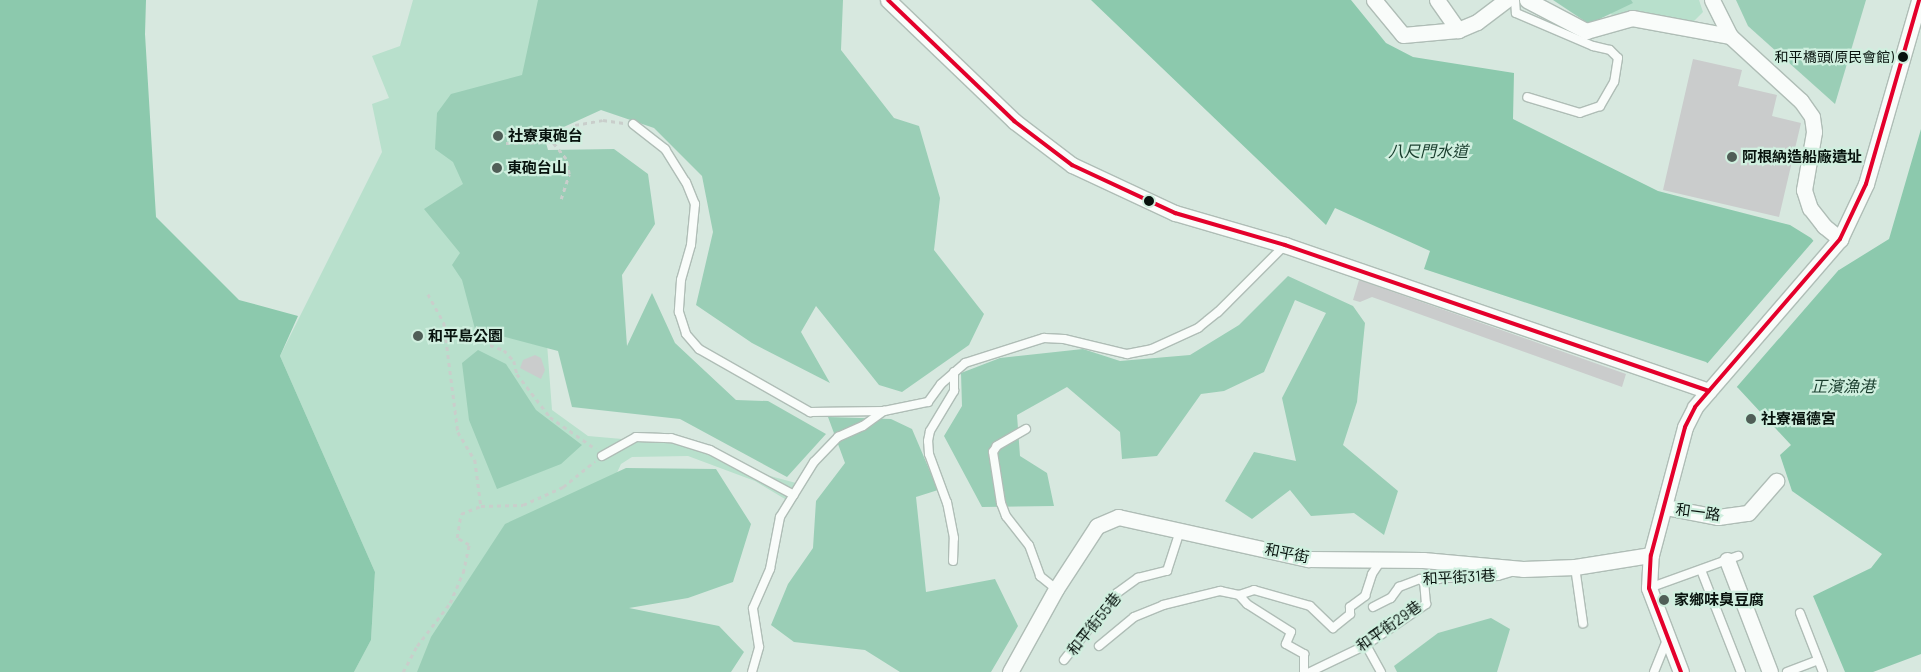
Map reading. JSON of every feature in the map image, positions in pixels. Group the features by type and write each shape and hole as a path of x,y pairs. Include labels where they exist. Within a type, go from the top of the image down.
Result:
{"street":[{"path":"888,0 1014,121 1072,165 1175,213 1286,245 1712,388"},
{"path":"1374,0 1403,35 1458,30 1477,22 1506,0"},
{"path":"1437,0 1458,30"},
{"path":"1527,0 1586,31 1632,18 1730,36"},
{"path":"1712,0 1730,36 1801,101 1812,117 1814,132 1804,190 1810,208 1824,226 1840,239"},
{"name":"和一路","path":"1681,672 1649,588 1651,555 1685,427 1695,406 1840,239 1866,184 1919,0"},
{"name":"和一路","path":"1665,507 1718,517 1748,513 1776,481"},
{"name":"和平街","path":"1010,672 1056,589 1097,526 1118,517 1308,559 1382,559 1523,569 1575,567 1651,555"},
{"path":"1733,558 1770,672"}],"lane":[{"path":"1515,0 1516,13 1592,46 1610,50 1618,58 1614,82 1600,106 1580,113 1527,97"},
{"path":"633,124 665,149 686,182 695,204 691,245 681,280 679,312 686,334 698,349 801,410 884,411 928,402 954,372 965,363 1044,338 1064,339 1127,354 1152,349 1198,328 1218,312 1286,245"},
{"path":"953,561 954,538 947,503 929,454 928,440 930,431 954,391 954,372"},
{"path":"752,672 758,647 753,608 770,570 780,517 814,462 838,436 863,426 884,411"},
{"path":"1026,429 997,446 993,452 1001,503 1006,516 1029,545 1040,576 1056,589"},
{"path":"602,456 636,437 671,438 710,450 794,495"},
{"name":"和平街55巷","path":"1064,660 1117,593 1138,578 1167,571 1180,531"},
{"path":"1649,588 1733,558"},
{"path":"1099,646 1134,616 1163,605 1220,591 1239,595 1254,590 1310,606 1333,628 1350,614 1350,607 1365,596 1372,574 1382,559"},
{"path":"1575,567 1584,624"},
{"name":"和平街31巷","path":"1373,607 1391,598 1399,587 1420,578 1424,582 1442,578 1498,576 1523,569"},
{"path":"1701,570 1742,672"},
{"name":"和平街29巷","path":"1310,672 1366,645 1426,604 1424,582"},
{"path":"1239,595 1247,604 1291,632 1286,644 1304,654 1304,672"},
{"path":"1800,613 1823,672"},
{"path":"1654,672 1668,637"},
{"path":"1366,645 1381,672"},
{"path":"1787,672 1818,660"}],"path":[{"path":"506,143 552,142 574,125 602,120 633,124"},
{"path":"552,142 566,159 569,174 561,199"},
{"path":"428,294 444,323 458,432 475,460 481,506"},
{"path":"403,672 417,646 450,603 464,573 469,545 457,538 461,514 481,506 523,504 563,487 602,456 585,439 550,417 517,374 514,361 504,350 490,345"}],"shaded area":[{"name":"和平島公園","path":"413,0 544,0 542,277 552,410 588,436 702,446 770,476 796,483 785,499 755,481 688,456 632,457 621,464 540,640 451,672 354,672 371,640 375,572 280,356 382,152 372,104 389,98 372,56 400,46"},
{"path":"538,0 843,0 841,50 894,118 919,126 940,198 934,250 984,314 969,345 902,392 879,385 816,306 801,332 830,383 752,343 696,305 713,232 702,176 654,128 601,110 544,136 548,150 614,149 648,174 655,224 622,275 627,346 652,293 675,343 736,400 768,401 826,434 787,477 680,419 572,407 558,351 475,329 462,280 452,265 460,253 424,209 463,184 453,162 435,149 437,113 451,94 522,75"},
{"path":"1553,0 1631,0 1633,3 1589,24"},
{"path":"1601,0 1699,0 1703,12 1693,22 1634,13 1612,15"},
{"path":"1736,0 1866,0 1835,104 1748,26"},
{"path":"1288,276 1353,306 1365,323 1357,402 1343,445 1398,491 1384,535 1354,513 1311,516 1290,490 1252,519 1225,501 1254,452 1296,461 1282,398 1326,313 1295,300 1264,372 1224,391 1201,394 1157,456 1122,459 1120,432 1067,387 1017,415 1020,456 1047,473 1054,506 982,507 944,436 962,406 961,373 1000,358 1083,349 1120,361 1190,355 1239,325"},
{"path":"478,350 506,364 536,410 582,445 561,464 497,489 469,420 462,363"},
{"path":"828,417 891,419 912,429 938,490 916,497 926,592 995,579 1018,626 991,672 900,672 865,650 794,642 771,625 788,584 813,548 816,501 845,463"},
{"path":"626,468 716,469 751,524 733,582 688,598 629,608 719,626 744,652 731,672 417,672 431,637 505,524"},
{"path":"1491,618 1510,629 1497,672 1397,672 1394,666 1438,633"}],"water":[{"path":"0,0 146,0 145,34 156,217 239,300 298,316 280,356 375,572 371,640 354,672 0,672"},
{"name":"八尺門水道","path":"1091,0 1351,0 1386,43 1413,57 1514,73 1513,119 1658,191 1790,225 1811,238 1839,270 1889,239 1921,129 1921,654 1873,672 1845,672 1813,596 1871,568 1882,554 1792,491 1780,455 1791,445 1738,388 1706,362 1424,269 1430,251 1335,208 1326,225"}],"pier":[{"path":"1815,239 1839,267 1843,265 1735,389 1706,365"}],"building":[{"name":"阿根納造船廠遺址","path":"1693,59 1742,70 1738,86 1777,95 1772,116 1801,123 1779,217 1663,190"},
{"path":"1359,280 1626,374 1622,387 1372,297 1360,302 1353,300"},
{"path":"535,355 541,358 545,370 541,379 520,368 523,360"}],"transit line":[{"path":"888,0 1014,121 1072,165 1175,213 1285,245 1709,391"},
{"path":"1681,672 1649,588 1651,555 1685,427 1695,407 1840,239 1866,184 1919,0"}],"place":[{"name":"和平橋頭(原民會館)","path":"1903,57"},
{"name":"社寮東砲台","path":"498,136"},
{"name":"阿根納造船廠遺址","path":"1732,157"},
{"name":"東砲台山","path":"497,168"},
{"name":"和平島公園","path":"418,336"},
{"name":"社寮福德宮","path":"1751,419"},
{"name":"家鄉味臭豆腐","path":"1664,600"}],"water label":[{"name":"正濱漁港","path":"1843,386"}]}
